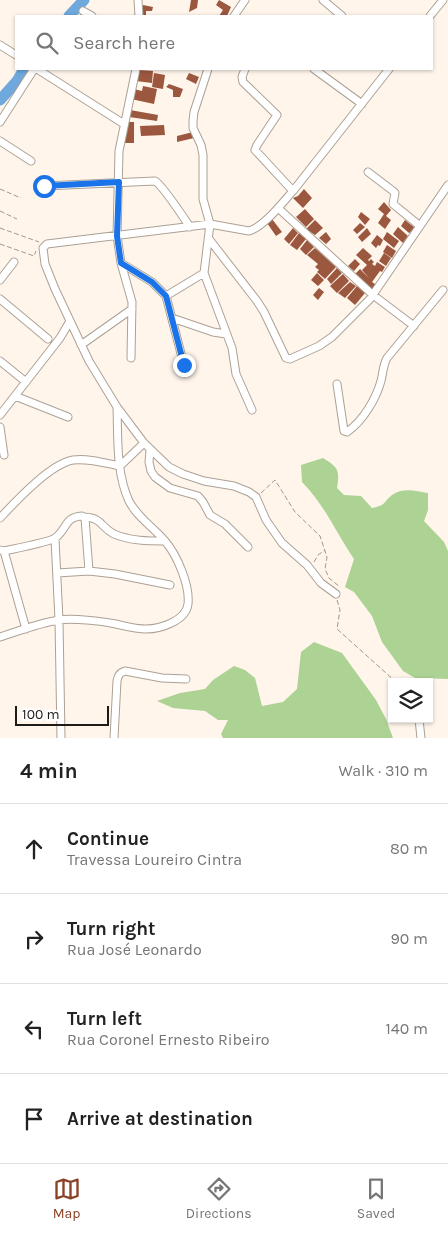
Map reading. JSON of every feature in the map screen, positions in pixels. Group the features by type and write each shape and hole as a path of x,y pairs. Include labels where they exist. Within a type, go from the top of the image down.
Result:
{"street":[{"path":"138,0 139,15"},
{"path":"235,15 245,0"},
{"path":"323,0 341,15"},
{"path":"431,15 443,0"},
{"path":"83,11 90,15"},
{"path":"0,45 15,55"},
{"path":"0,122 34,70"},
{"path":"37,70 124,124"},
{"path":"130,358 132,309 129,288 121,263 117,236 120,151 136,70"},
{"path":"208,70 194,112 193,121 193,128 201,145 203,155 203,199 210,224 204,272 232,348 236,374 252,410"},
{"path":"245,70 242,77 243,82 276,112 277,116 255,150 293,191"},
{"path":"315,70 362,104"},
{"path":"336,594 274,533 256,497 234,486 204,481 168,467 144,443 117,408 89,361 45,264 45,246 210,224 251,230 278,208 293,191 387,70"},
{"path":"0,141 31,160"},
{"path":"368,172 395,193 393,204 420,226"},
{"path":"44,186 158,182 190,226"},
{"path":"209,239 260,306 286,358 292,359 319,346 332,337 373,295 448,185"},
{"path":"278,208 373,295 414,326"},
{"path":"0,280 14,262"},
{"path":"121,263 152,282 166,296 184,365"},
{"path":"166,296 204,272"},
{"path":"336,384 344,431 347,432 363,416 372,402 381,382 385,362 443,290"},
{"path":"0,299 48,339"},
{"path":"81,345 132,309"},
{"path":"172,318 213,332 226,334"},
{"path":"0,415 60,338 70,321"},
{"path":"0,361 26,382"},
{"path":"15,396 68,417"},
{"path":"0,637 59,620 96,621 146,629 157,628 182,617 186,612 188,604 183,572 173,552 165,541 138,514 125,491 120,466 117,408"},
{"path":"0,428 4,454"},
{"path":"120,466 144,443"},
{"path":"150,450 149,462 155,477 170,488 198,496 210,516 225,524 248,547"},
{"path":"0,518 48,472 71,460 84,459 120,466"},
{"path":"26,629 2,550 55,539 74,517 97,519 112,533 120,536 136,540 165,541"},
{"path":"84,517 89,571"},
{"path":"55,539 58,573 61,738"},
{"path":"58,573 89,571 170,585"},
{"path":"114,738 117,681 118,675 121,672 125,671 162,678 186,678"},
{"path":"419,723 421,738"}],"path":[{"path":"0,189 21,198"},
{"path":"0,211 17,219"},
{"path":"0,228 45,246"},
{"path":"0,244 34,256 37,249 45,246"},
{"path":"256,497 275,480 295,512 320,536 327,557 325,569 329,578 340,587 336,594 340,610 337,629 392,678"},
{"path":"314,574 314,562 318,555 325,550"}],"green space":[{"path":"323,458 337,470 337,488 344,495 361,496 372,508 382,505 392,495 401,491 410,490 428,493 428,510 424,521 444,542 448,551 448,679 415,678 403,671 382,642 372,616 354,592 345,587 354,559 324,510 302,482 301,465"},
{"path":"314,642 342,653 376,700 393,738 223,738 221,734 228,720 218,720 205,711 173,708 157,701 180,693 205,689 213,680 234,666 245,670 255,678 262,706 283,702 297,689 301,652"}],"building":[{"path":"191,0 198,0 197,8 189,12"},
{"path":"219,0 231,7 227,15 220,15 223,10 216,5"},
{"path":"143,5 153,7 152,11 146,11 146,15 141,15"},
{"path":"138,70 153,71 152,83 136,81"},
{"path":"154,73 165,75 163,89 152,87"},
{"path":"189,73 199,77 196,84 186,79"},
{"path":"169,84 183,89 180,97 173,97 173,90 166,87"},
{"path":"143,86 157,89 154,104 131,99 134,89 142,91"},
{"path":"130,110 158,115 157,121 129,117"},
{"path":"124,122 134,122 134,143 124,143"},
{"path":"164,125 165,135 141,136 140,126"},
{"path":"193,132 194,138 177,142 177,136"},
{"path":"304,189 312,198 303,208 293,198 298,196"},
{"path":"384,202 391,210 386,216 391,220 385,229 378,223 384,214 378,209"},
{"path":"305,209 314,219 306,227 296,217"},
{"path":"361,212 370,219 365,225 358,217"},
{"path":"272,219 282,232 276,236 267,223"},
{"path":"315,220 323,228 315,235 306,229"},
{"path":"405,220 415,228 409,233 401,226"},
{"path":"360,223 365,227 357,234 353,230"},
{"path":"398,227 408,236 403,243 393,234"},
{"path":"293,228 298,233 289,244 284,239"},
{"path":"367,228 371,234 362,242 358,237"},
{"path":"326,232 331,239 326,244 319,238"},
{"path":"387,232 399,241 394,248 383,239"},
{"path":"299,233 306,239 297,250 290,245"},
{"path":"377,235 383,240 380,246 378,245 376,248 371,243"},
{"path":"307,240 314,247 306,255 300,249"},
{"path":"387,245 396,251 392,258 383,252"},
{"path":"315,248 336,267 325,279 317,272 319,270 315,267 318,264 307,255"},
{"path":"363,248 372,256 368,260 371,259 374,262 372,264 375,266 377,262 385,267 372,282 378,286 374,292 355,274 360,269 369,278 362,270 367,265 356,255"},
{"path":"384,253 391,258 386,266 379,261"},
{"path":"355,259 360,264 354,271 348,266"},
{"path":"337,268 342,273 331,284 327,279"},
{"path":"317,273 324,280 318,286 311,280"},
{"path":"343,274 349,281 337,293 330,286"},
{"path":"350,282 356,286 345,298 338,293"},
{"path":"357,286 365,293 355,305 347,298"},
{"path":"319,288 324,292 318,300 313,295"}],"waterway":[{"path":"70,15 84,0"},
{"path":"0,100 17,81 23,70"}],"route":[{"path":"44,186 119,182 117,236 121,263 152,282 166,296 184,365"}]}
